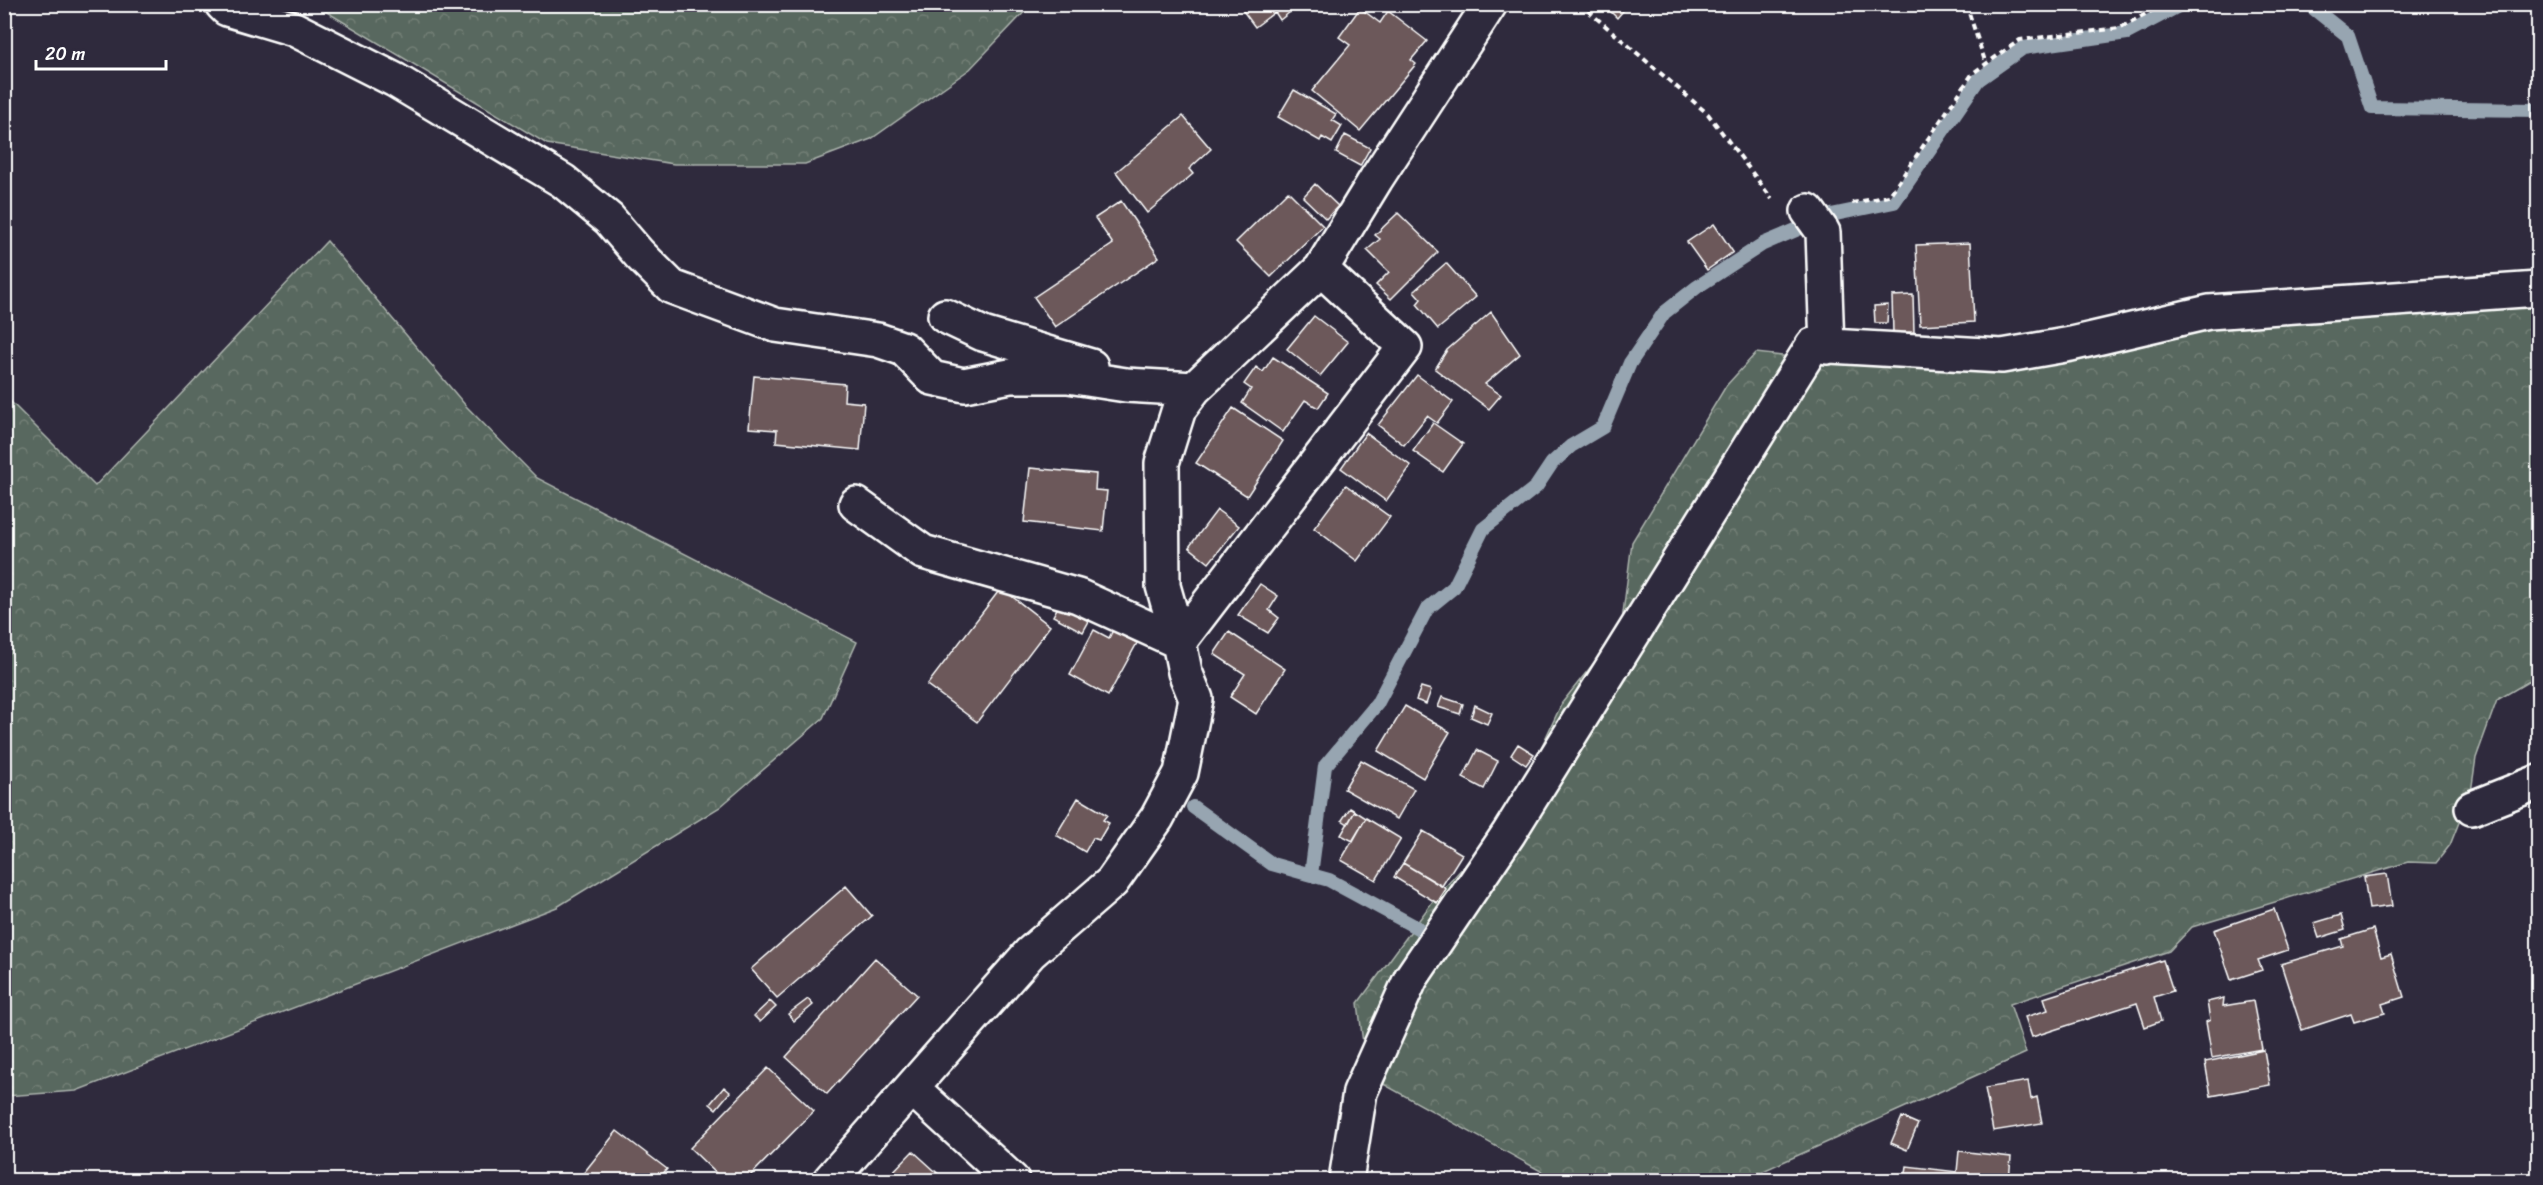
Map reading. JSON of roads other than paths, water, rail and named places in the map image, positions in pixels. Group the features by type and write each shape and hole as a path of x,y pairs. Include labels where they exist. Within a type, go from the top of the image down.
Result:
{"street":[{"path":"222,4 227,9 294,30 395,80 563,181 609,219 672,287 775,325 878,339 904,349 932,378 964,385 1011,376 1068,376 1126,385 1179,388 1321,269 1376,179 1490,4"},
{"path":"1815,222 1827,347"},
{"path":"1179,642 1405,347 1321,269"},
{"path":"1346,1180 1360,1092 1411,978 1515,823 1813,345 2002,356 2071,344 2209,312 2538,289"},
{"path":"945,316 983,334 1179,388"},
{"path":"830,1180 913,1089 1030,953 1112,882 1157,818 1181,773 1196,699 1185,672 1163,586 1162,463 1179,409 1179,388"},
{"path":"856,504 923,552 1078,596 1179,642"},
{"path":"2472,808 2538,782"},
{"path":"913,1089 1012,1180"}],"waterway":[{"path":"1311,875 1325,766 1377,704 1427,609 1454,587 1483,529 1536,487 1552,463 1571,446 1603,427 1630,363 1664,313 1697,287 1763,244 1831,215 1894,202 1978,80 2023,48 2127,33 2182,4"},
{"path":"2308,4 2348,36 2372,108 2538,110"},
{"path":"1193,807 1272,864 1329,880 1427,933"}]}
